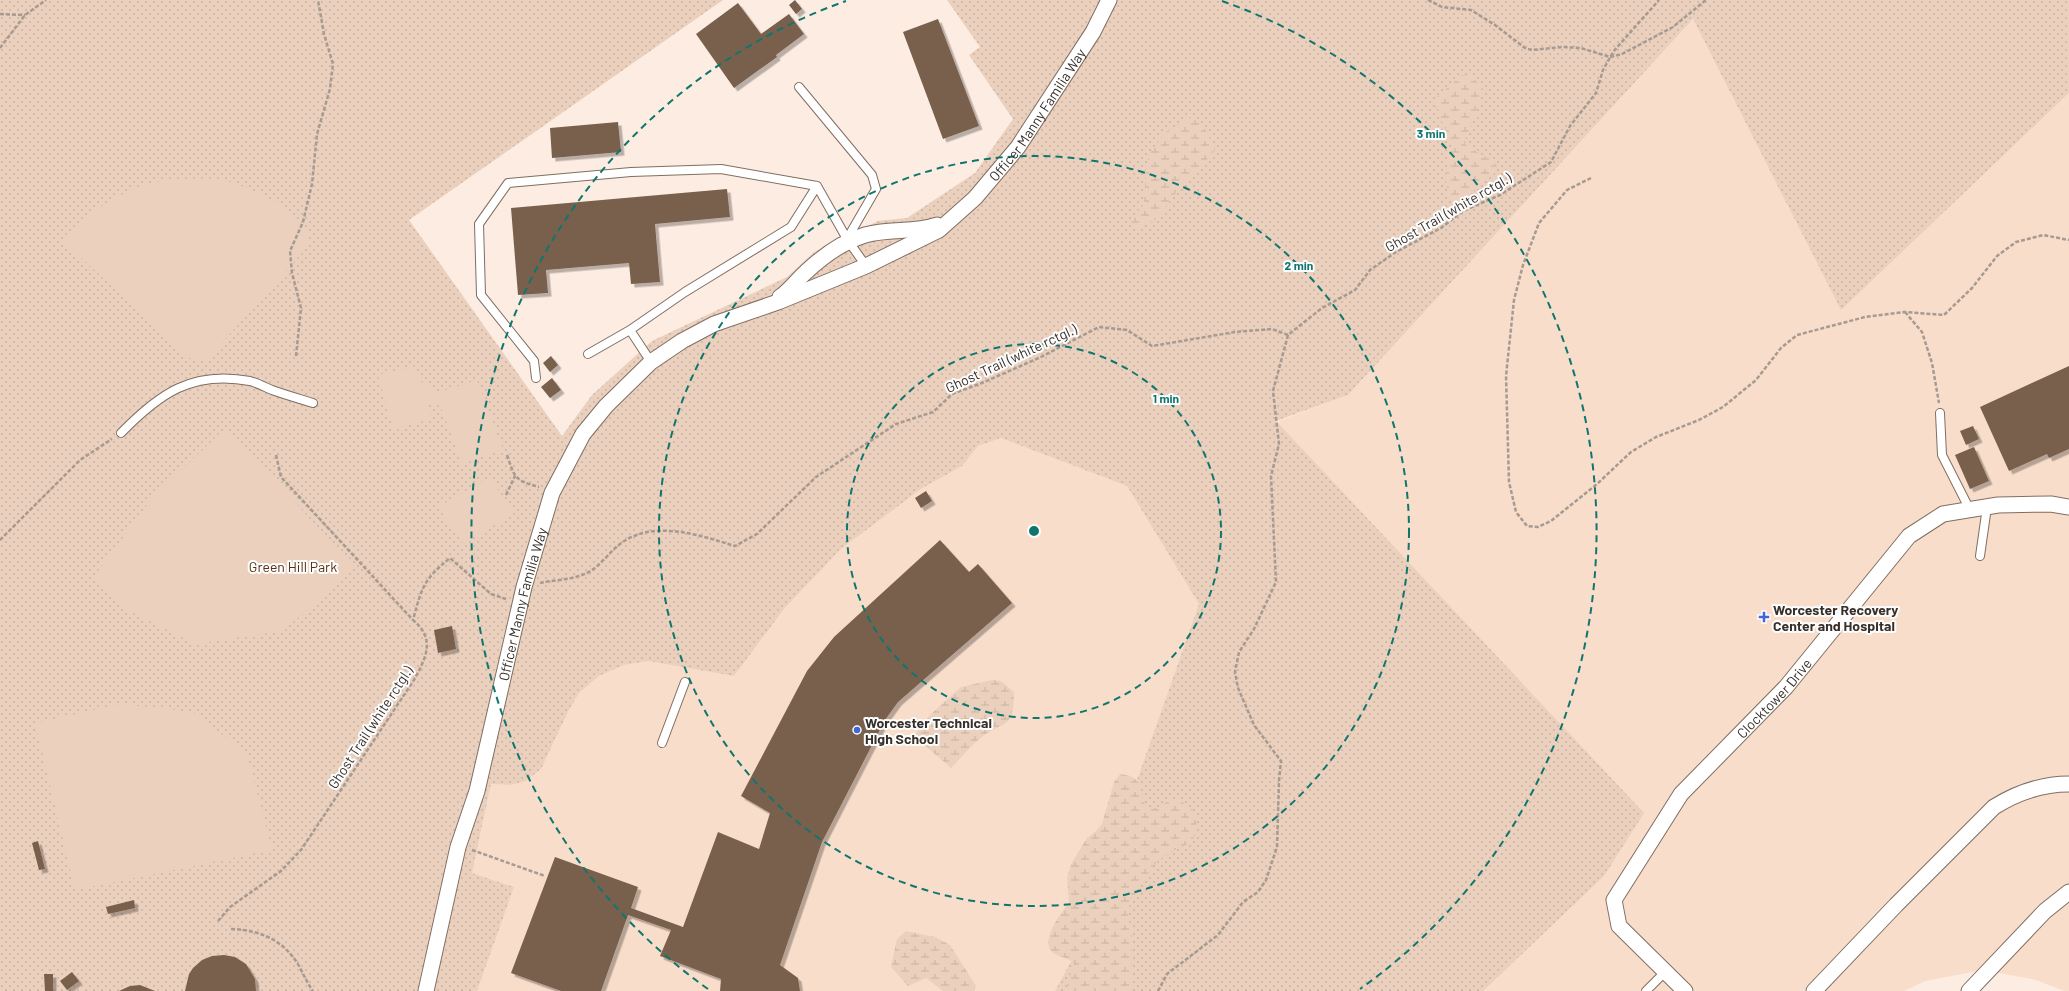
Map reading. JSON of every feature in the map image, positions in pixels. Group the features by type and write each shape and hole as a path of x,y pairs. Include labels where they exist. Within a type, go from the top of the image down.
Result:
{"street":[{"name":"Officer Manny Familia Way","path":"426,991 458,847 477,791 524,587 552,491 583,434 606,406 651,362 682,341 714,324 756,310 866,266 939,230 986,186 1018,147 1093,32 1109,0"},
{"name":"Officer Manny Familia Way","path":"756,310 788,291 824,256 848,240 878,232 914,230 952,219"},
{"name":"Clocktower Drive","path":"1685,991 1620,926 1614,900 1681,794 1786,687 1909,536 1943,514 1988,507 2051,504 2069,507"},
{"path":"1814,991 1887,914 1994,807 2007,799 2032,788 2069,784"},
{"path":"1969,991 2044,911 2069,892"}],"lane":[{"path":"800,87 872,176 874,182 876,189 848,240"},
{"path":"536,378 534,361 481,295 479,224 508,183 631,172 721,169 817,186"},
{"path":"817,186 848,240 866,266"},
{"path":"588,354 630,330 685,292 791,227 817,186"},
{"path":"630,330 651,362"},
{"path":"121,433 142,412 163,395 197,381 216,377 251,382 313,403"},
{"path":"1940,413 1942,455 1970,510"},
{"path":"1980,556 1988,507"},
{"path":"662,743 685,682"},
{"path":"1646,991 1666,971"}],"path":[{"path":"0,48 25,15 46,0"},
{"path":"296,356 301,308 292,273 290,251 303,222 312,184 317,134 330,89 333,64 324,34 318,0"},
{"path":"1428,0 1442,6 1471,10 1495,25 1514,42 1525,48 1532,50 1562,47 1581,48 1610,57 1622,54 1673,27 1706,0"},
{"name":"Ghost Trail (white rctgl.)","path":"218,921 230,907 281,871 301,850 414,680 425,660 428,645 420,626 413,620 423,586 434,571 450,558 491,594 506,600 524,587 583,575 604,561 620,544 642,533 663,531 698,535 735,546 757,534 816,477 896,424 933,412 952,394 982,383 1041,357 1099,327 1127,330 1152,346 1235,332 1272,329 1288,335 1322,308 1355,290 1370,270 1396,252 1441,228 1463,211 1500,195 1551,162 1570,126 1596,93 1603,70 1610,57 1659,0"},
{"path":"0,14 25,15"},
{"path":"1591,178 1567,190 1540,223 1523,265 1514,300 1506,376 1509,482 1516,512 1527,526 1538,527 1551,521 1597,484 1631,452 1656,437 1699,420 1724,407 1756,380 1781,348 1796,335 1865,317 1905,312 1944,315 1972,288 1997,256 2016,242 2043,235 2069,240"},
{"path":"1905,312 1922,332 1932,363 1940,413"},
{"path":"1158,991 1167,974 1218,935 1242,902 1258,892 1266,880 1278,847 1279,781 1281,761 1254,725 1238,688 1235,672 1239,652 1254,629 1276,582 1271,476 1279,444 1273,391 1288,335"},
{"path":"0,540 80,460 121,433"},
{"path":"276,455 281,477 413,620"},
{"path":"507,455 515,476 523,482 552,491"},
{"path":"506,495 515,476"},
{"path":"468,850 478,851 545,876"},
{"path":"231,929 247,929 270,937 280,943 292,956 313,991"}],"shaded area":[{"name":"Worcester Recovery Center and Hospital","path":"1693,19 1841,309 2069,93 2069,991 2064,991 2036,980 1983,970 1925,981 1904,991 1474,991 1276,422 1348,395"},
{"name":"Worcester Technical High School","path":"1001,438 1127,486 1199,604 1077,950 1055,991 477,991 514,887 472,873 491,784 511,785 526,781 541,769 568,712 579,693 599,676 624,665 648,661 734,676 784,609 841,549 921,489 962,466 978,446"}],"green space":[{"name":"Green Hill Park","path":"0,0 723,0 409,220 562,436 592,395 652,341 787,277 814,252 878,221 907,218 975,173 1013,119 969,55 980,47 947,0 2069,0 2069,93 1841,310 1693,19 1348,395 1276,421 1644,813 1604,876 1483,991 1055,991 1077,950 1199,604 1127,486 1001,438 978,446 962,466 921,489 841,549 784,609 734,676 648,661 624,665 599,676 579,693 568,712 541,769 526,781 511,785 491,784 472,873 514,887 477,991 0,991"},
{"path":"1462,75 1472,77 1484,90 1466,138 1465,145 1489,159 1497,166 1493,175 1478,186 1469,207 1460,211 1455,206 1448,193 1445,177 1452,144 1434,104 1438,96"},
{"path":"1189,118 1199,122 1208,134 1215,149 1203,164 1181,186 1158,217 1145,226 1137,228 1132,224 1131,219 1144,204 1146,166 1150,152 1167,131"},
{"path":"184,179 225,180 262,195 284,208 302,224 307,233 309,245 206,361 189,358 62,240 71,230 93,212 117,197 156,182"},
{"path":"416,366 420,381 440,392 477,380 503,449 462,464 439,402 428,405 432,419 393,429 378,375"},
{"path":"223,430 272,477 355,568 283,631 195,644 122,607 92,579 152,498"},
{"path":"490,477 514,514 463,544 438,507"},
{"path":"992,680 1001,681 1014,692 1012,714 1009,720 1004,724 985,735 970,747 951,768 914,736 930,715 961,687"},
{"path":"120,704 192,712 247,753 272,850 75,890 35,723"},
{"path":"1120,774 1135,779 1140,788 1145,805 1149,810 1159,807 1171,799 1182,802 1188,806 1197,814 1196,833 1192,842 1167,854 1156,863 1131,897 1128,915 1132,934 1131,991 1067,991 1067,984 1074,963 1050,950 1048,944 1049,936 1056,921 1069,903 1067,878 1071,864 1087,838 1102,824 1114,782"},
{"path":"906,931 935,937 950,945 976,986 974,991 943,991 926,978 908,986 891,967 897,939"}],"building":[{"path":"795,0 802,9 796,14 789,5"},
{"path":"738,3 761,34 789,14 804,34 776,55 777,57 734,88 696,34"},
{"path":"938,19 979,126 943,139 903,32"},
{"path":"618,122 621,152 552,158 550,128"},
{"path":"727,189 730,217 655,224 660,282 631,284 629,263 546,270 548,293 518,295 511,208"},
{"path":"551,356 558,365 550,372 543,363"},
{"path":"2069,366 2069,449 2049,458 2047,454 2009,471 1980,407"},
{"path":"552,378 561,390 550,398 541,387"},
{"path":"1973,426 1979,439 1966,445 1960,431"},
{"path":"1974,447 1989,481 1970,489 1955,455"},
{"path":"926,491 932,501 921,508 915,498"},
{"path":"940,540 969,572 978,564 1012,603 898,702 885,720 822,842 780,965 798,978 800,991 720,991 721,979 660,956 671,930 628,915 601,991 561,991 511,973 555,857 638,887 631,908 683,927 718,832 759,849 770,813 741,796 807,671 834,637"},
{"path":"452,626 456,649 438,653 434,630"},
{"path":"38,841 45,869 39,870 32,843"},
{"path":"134,900 135,908 108,914 106,907"},
{"path":"224,955 235,957 246,964 255,979 256,991 185,991 189,974 193,968 202,960 212,956"},
{"path":"72,972 79,981 67,990 60,981"},
{"path":"44,974 53,974 53,991 45,991"},
{"path":"140,985 155,991 119,991 130,986"}],"place":[{"name":"Worcester Recovery Center and Hospital","path":"1764,617"},
{"name":"Worcester Technical High School","path":"857,730"}]}
